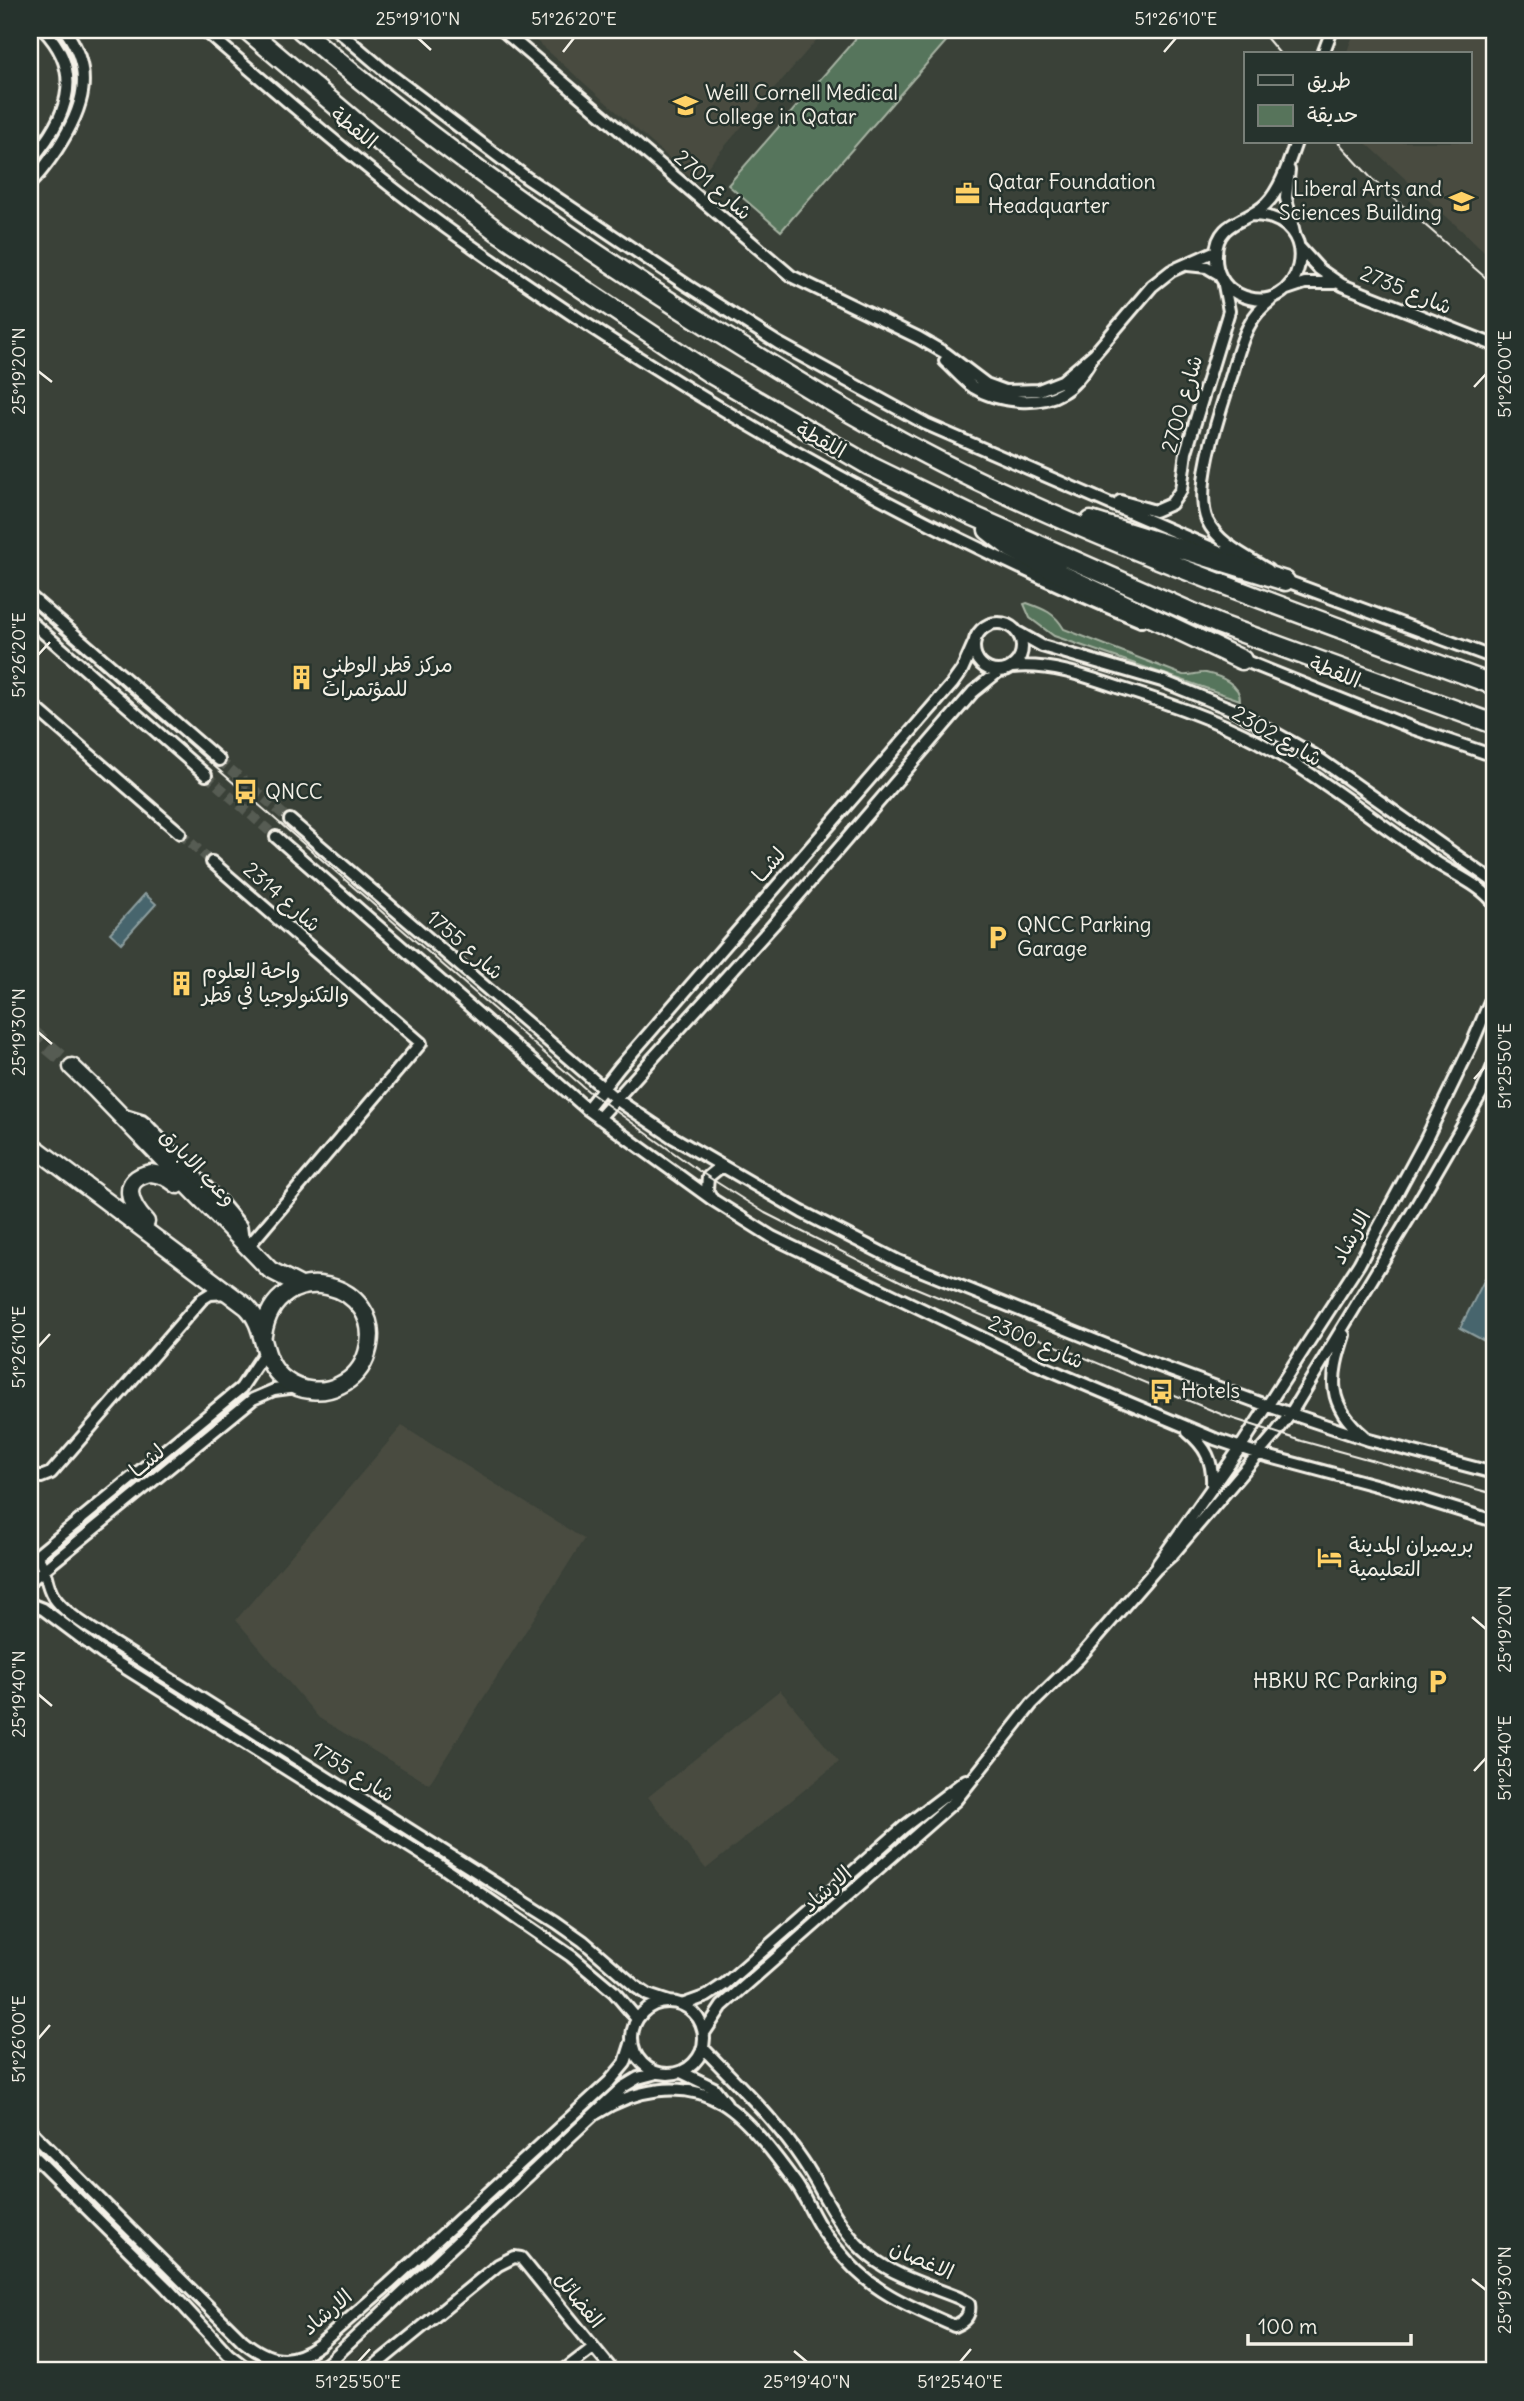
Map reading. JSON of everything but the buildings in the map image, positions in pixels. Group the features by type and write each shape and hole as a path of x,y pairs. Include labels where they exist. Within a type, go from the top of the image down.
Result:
{"main road":[{"name":"اللقطة","path":"247,30 381,143 498,232 711,374 870,466 969,514 1218,624 1494,724"},
{"name":"اللقطة","path":"301,30 367,86 450,150 603,260 862,421 1042,510 1230,586 1494,685"},
{"path":"1042,510 1114,527 1285,581"},
{"path":"969,514 1011,548 1242,660"}],"street":[{"path":"30,161 56,124 67,96 66,67 61,52 44,30"},
{"path":"30,183 64,139 81,103 84,87 82,66 75,44 65,30"},
{"name":"اللقطة","path":"204,30 390,186 454,233 552,301 758,431 896,506 1063,589 1415,729 1494,756"},
{"path":"337,30 384,70 527,178 688,286 778,343 926,425 1285,581 1494,658"},
{"name":"شارع 2701","path":"502,30 792,276 919,338 972,386 992,396 1008,400 1048,400 1070,388 1095,353 1152,286 1181,265 1216,251"},
{"path":"1324,52 1332,30"},
{"path":"1221,277 1216,251 1222,234 1230,225 1251,215 1268,202 1295,144"},
{"path":"1181,265 1207,267 1221,277 1233,292 1247,298 1262,300 1277,296 1287,289 1296,277 1300,262 1299,247 1286,198 1290,160"},
{"path":"1251,215 1276,219 1294,235"},
{"name":"شارع 2735","path":"1299,247 1319,269 1342,285 1494,345"},
{"name":"شارع 2700","path":"1060,482 1155,511 1171,504 1178,497 1186,452 1229,311 1228,296 1221,277"},
{"name":"شارع 2735","path":"1287,289 1314,282 1342,285"},
{"name":"شارع 2700","path":"1277,296 1261,307 1243,340 1211,443 1203,488 1203,505 1207,520 1216,534 1285,581"},
{"path":"30,596 219,760"},
{"path":"30,621 206,775"},
{"path":"993,623 1007,624 1018,633 1023,648 1012,667 999,671 986,668 980,663 976,657 974,643 981,630 993,623"},
{"name":"شارع 2302","path":"1018,633 1054,650 1162,681 1236,711 1314,755 1494,881"},
{"name":"لشــا","path":"587,1109 603,1087 952,684 962,670 974,643"},
{"name":"شارع 2302","path":"1012,667 1037,666 1101,681 1226,726 1304,771 1434,862 1486,894 1494,904"},
{"name":"لشــا","path":"599,1118 773,925 973,692 999,671"},
{"path":"30,703 180,833"},
{"name":"شارع 1755","path":"290,820 615,1099"},
{"name":"شارع 1755","path":"276,837 599,1118"},
{"name":"شارع 2314","path":"212,862 421,1043 268,1223"},
{"name":"الارشاد","path":"1156,1569 1165,1551 1268,1406 1359,1264 1425,1141 1494,992"},
{"name":"الارشاد","path":"704,2033 722,2006 940,1816 1032,1704 1079,1658 1259,1454 1290,1413 1349,1318 1481,1094 1494,1064"},
{"name":"وعب الابارق","path":"72,1067 245,1246 278,1276 301,1286"},
{"name":"شارع 2300","path":"615,1099 674,1138 802,1212 898,1261 1143,1360 1268,1406 1369,1440 1494,1473"},
{"path":"119,1114 147,1125 222,1202 241,1226 245,1246"},
{"name":"شارع 2300","path":"599,1118 713,1200 772,1237 1034,1363 1240,1448 1394,1490 1494,1521"},
{"path":"30,1144 173,1250 200,1274 230,1293 254,1314 263,1335"},
{"path":"713,1200 707,1190 708,1177 724,1167"},
{"path":"173,1250 132,1206 130,1191 136,1180 145,1174 158,1174 208,1208"},
{"path":"241,1226 253,1228 268,1223"},
{"path":"245,1246 268,1223"},
{"path":"200,1274 206,1285 202,1299"},
{"path":"325,1284 342,1291 356,1301 365,1316 370,1334 369,1346 360,1368 343,1384 320,1391 296,1387 277,1373 265,1352 264,1324 274,1305 291,1290 301,1286 325,1284"},
{"path":"30,1473 46,1476 57,1468 202,1299 210,1294 230,1293"},
{"name":"الارشاد","path":"1349,1318 1334,1368 1335,1396 1346,1419 1369,1440"},
{"name":"لشــا","path":"33,1559 241,1388 265,1352"},
{"name":"لشــا","path":"30,1581 253,1399 274,1390 296,1387"},
{"path":"1181,1425 1207,1452 1213,1469 1212,1485"},
{"name":"شارع 1755","path":"33,1559 46,1568 47,1580 54,1598 105,1638 556,1922 583,1941 636,1987 648,1995 669,2002"},
{"name":"شارع 1755","path":"30,1604 43,1609 103,1654 439,1865 571,1956 614,1992 637,2019"},
{"name":"الارشاد","path":"682,2005 707,1996 725,1984 904,1827 975,1774"},
{"path":"669,2002 682,2005 696,2016 704,2033 703,2049 693,2065 681,2073 657,2073 640,2061 632,2041 637,2019 648,2008 669,2002"},
{"name":"الارشاد","path":"30,2130 243,2341 254,2350 276,2359 297,2358 319,2346 390,2284 609,2082 625,2063 632,2041"},
{"name":"الاغصان","path":"597,2113 631,2095 668,2089 706,2095 723,2103 771,2151 799,2187 823,2231 851,2265 880,2292 954,2326 964,2322 969,2304 890,2269 861,2248 832,2212 804,2163 779,2127 703,2049"},
{"name":"الارشاد","path":"316,2371 328,2363 631,2081 657,2073"},
{"name":"الاغصان","path":"681,2073 713,2088 737,2116"},
{"path":"30,2152 166,2287 228,2354 250,2371"},
{"name":"الفضائل","path":"369,2371 498,2265 514,2258 521,2258 612,2371"},
{"path":"563,2371 593,2348"}],"shaded area":[{"name":"Weill Cornell Medical College in Qatar","path":"524,30 825,30 695,181"},
{"name":"Liberal Arts and Sciences Building","path":"1355,30 1494,30 1494,260 1367,144 1472,144 1472,52 1347,52"},
{"path":"402,1426 584,1539 429,1784 319,1718 236,1620"},
{"path":"780,1690 839,1762 706,1869 648,1797"}],"green space":[{"path":"863,30 956,30 781,231 728,185"},
{"path":"1024,604 1048,612 1064,629 1183,675 1206,673 1223,679 1237,689 1240,700 1054,636 1030,618"}],"water":[{"path":"145,894 156,904 121,943 110,933"},
{"path":"1494,1261 1494,1346 1460,1328"}],"tunnel":[{"path":"219,760 290,820"},
{"path":"206,775 276,837"},
{"path":"180,833 212,862"},
{"path":"30,1031 72,1067"}],"tram line":[{"path":"1260,30 1278,52"},
{"path":"1340,144 1372,179 1494,285"},
{"path":"30,606 588,1091 699,1171 765,1213 904,1283 1228,1417 1302,1441 1494,1494"}],"place":[{"name":"Weill Cornell Medical College in Qatar","path":"685,105"},
{"name":"Qatar Foundation Headquarter","path":"968,194"},
{"name":"Liberal Arts and Sciences Building","path":"1462,201"},
{"name":"مركز قطر الوطني للمؤتمرات","path":"302,677"},
{"name":"QNCC","path":"245,792"},
{"name":"QNCC Parking Garage","path":"997,937"},
{"name":"واحة العلوم والتكنولوجيا في قطر","path":"182,983"},
{"name":"Hotels","path":"1161,1391"},
{"name":"بريميران المدينة التعليمية","path":"1329,1557"},
{"name":"HBKU RC Parking","path":"1438,1681"}]}
